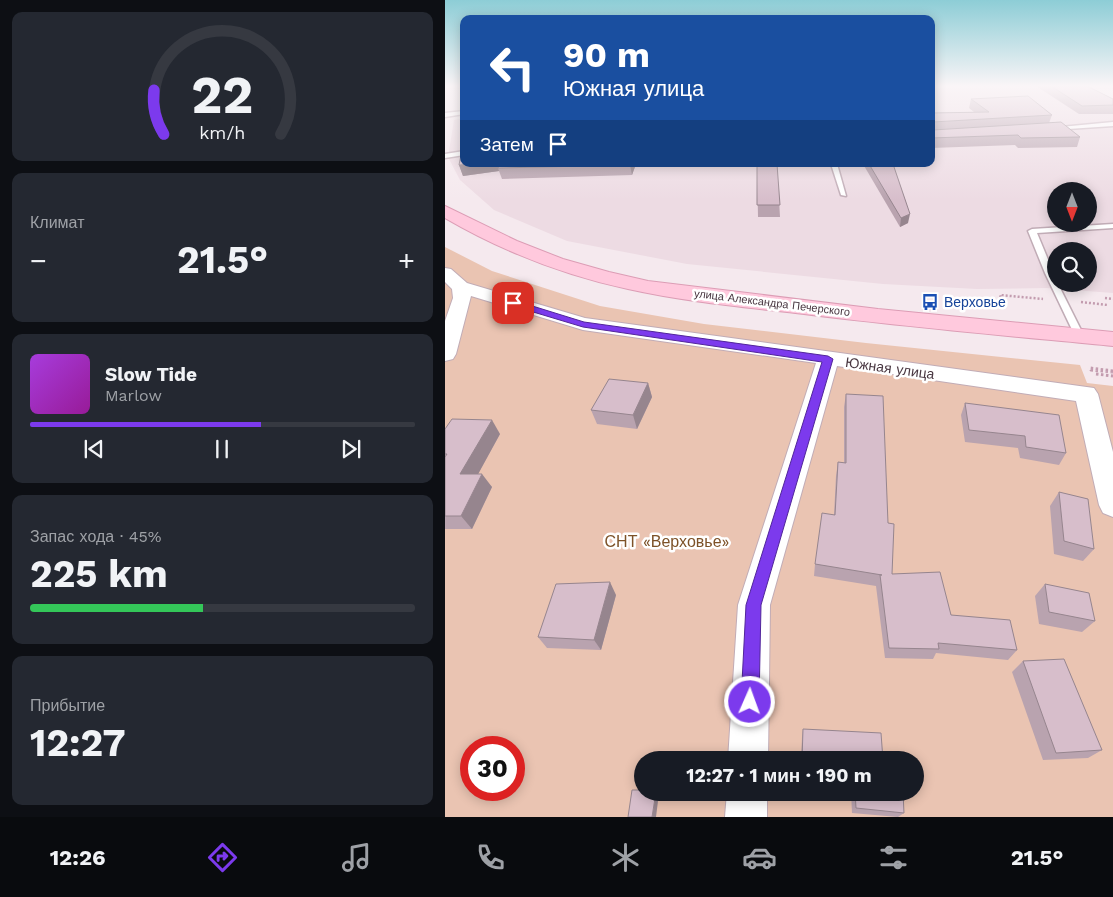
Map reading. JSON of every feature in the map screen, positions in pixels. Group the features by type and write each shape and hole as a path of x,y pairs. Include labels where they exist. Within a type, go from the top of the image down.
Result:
{"main road":[{"name":"улица Александра Печерского","path":"445,211 483,233 520,250 627,283 727,299 850,314 1113,339"}],"street":[{"name":"Южная улица","path":"445,273 461,292 583,324 1086,394 1113,505"},
{"path":"445,354 461,292"},
{"path":"748,751 753,605 828,359"},
{"path":"746,817 747,801"}],"lane":[{"path":"1046,128 1111,124"},
{"path":"445,156 460,154"},
{"path":"835,167 844,195"},
{"path":"1079,336 1049,273 1032,231 1113,226"}],"path":[{"path":"1000,295 1002,301"},
{"path":"1105,298 1113,299"},
{"path":"1091,371 1113,373 1092,373 1091,371"}],"shaded area":[{"path":"453,124 460,124 460,167 935,167 935,124 1113,124 1113,293 1097,292 1097,242 1047,242 1047,288 977,289 883,284 687,264 567,241 494,210 460,180 448,157"}],"green space":[{"name":"СНТ «Верховье»","path":"445,247 492,271 600,306 704,324 1080,365 1087,383 1113,386 1113,817 445,817"}],"building":[{"path":"1027,124 1064,124 1080,137 1021,138 1018,135 935,138 935,130"},
{"path":"499,167 542,167 498,168"},
{"path":"757,167 777,167 780,205 757,205"},
{"path":"871,167 894,167 910,214 901,218"},
{"path":"609,379 648,383 633,415 591,410"},
{"path":"846,394 883,396 888,523 894,524 892,574 940,572 951,615 1010,620 1017,650 938,643 939,649 889,648 880,575 882,575 815,564 822,513 835,515 838,462 846,463"},
{"path":"965,403 1059,415 1066,453 1026,447 1025,436 969,430"},
{"path":"452,419 492,420 460,474 482,474 461,516 445,516 445,457 447,454 445,454 445,429"},
{"path":"1059,492 1088,499 1094,549 1064,541"},
{"path":"610,582 594,640 538,637 556,584"},
{"path":"1045,584 1089,593 1095,621 1049,612"},
{"path":"1064,659 1102,750 1056,753 1023,661"},
{"path":"803,729 881,733 882,751 802,751"},
{"path":"632,790 634,790 634,801 655,801 652,817 628,817"},
{"path":"856,801 903,801 904,813 856,808"}],"place":[{"name":"Верховье","path":"930,302"}],"route":[{"path":"513,303 583,324 828,359 753,605 750,702"}]}
